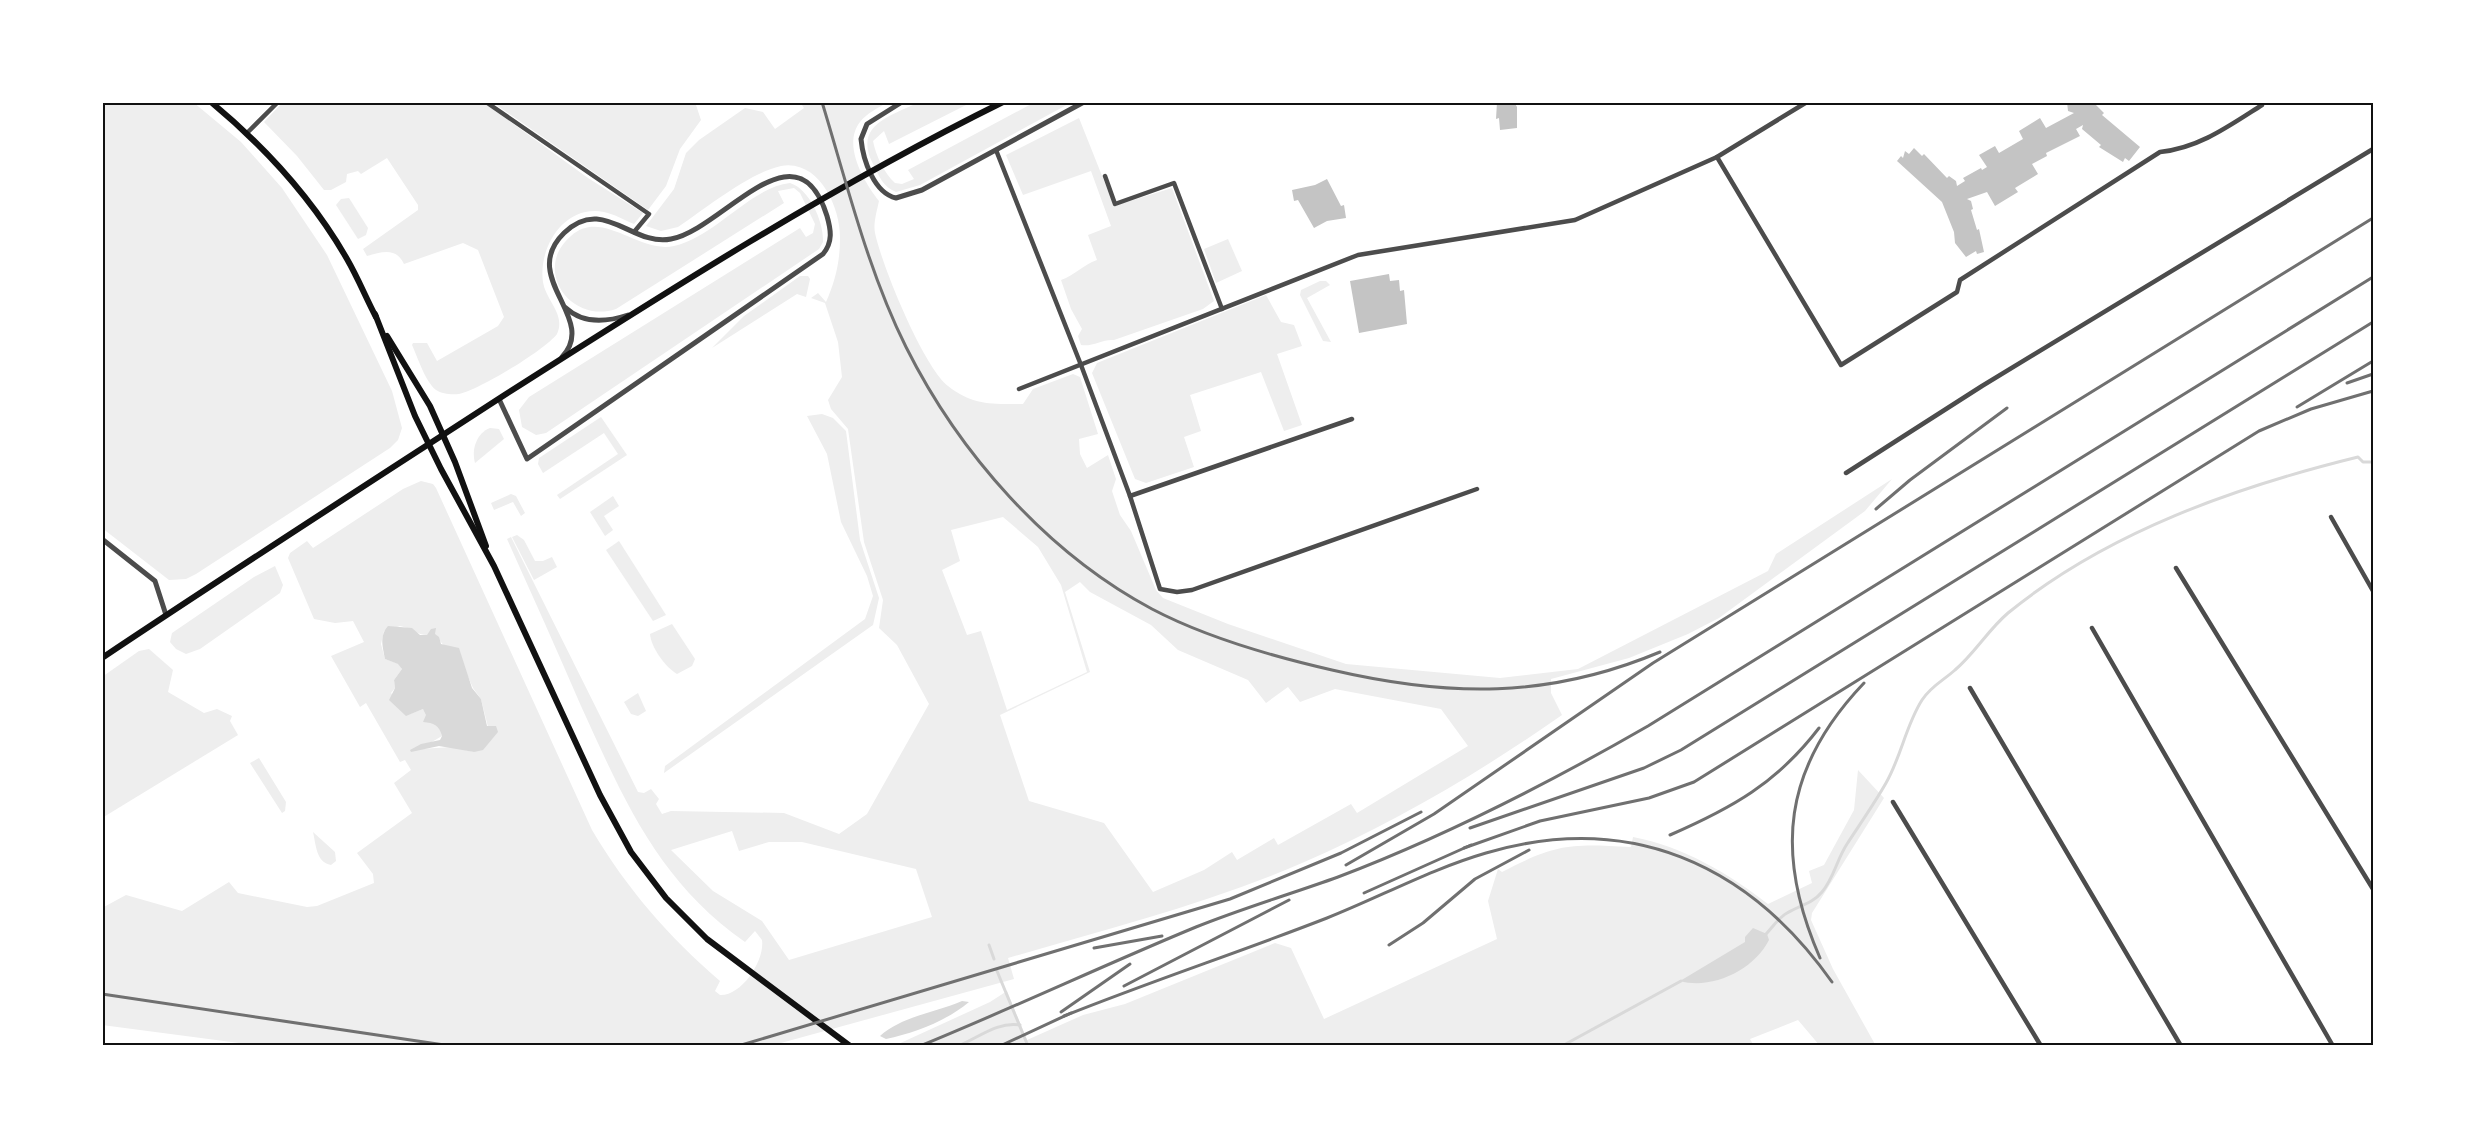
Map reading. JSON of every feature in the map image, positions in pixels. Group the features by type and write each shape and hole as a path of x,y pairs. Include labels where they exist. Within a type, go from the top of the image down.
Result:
{"main road":[{"path":"211,102 247,133 294,182 346,258 375,314 430,406 494,566"},
{"path":"102,658 429,444 791,215 1003,102"},
{"path":"375,314 429,444 494,566 600,795 631,852 666,898 733,961 850,1046"}],"street":[{"path":"247,133 278,102"},
{"path":"486,102 649,214 634,232"},
{"path":"902,102 867,124 861,139 874,180 889,196 906,197 1084,102"},
{"path":"1020,389 1358,255 1575,220 1717,157 1807,102"},
{"path":"1717,157 1841,365 1957,292 1960,280 2160,152 2192,146 2262,104"},
{"path":"1846,473 1964,397 2373,149"},
{"path":"996,150 1082,365 1130,496 1160,589 1177,592 1192,590 1477,489"},
{"path":"499,399 526,459 823,254 831,238 827,215 814,188 806,180 786,175 767,182 683,236 660,241 608,220 597,218 574,225 564,233 551,255 549,268 561,303 568,313 573,334 571,343 559,361"},
{"path":"1105,176 1115,204 1174,183 1222,309"},
{"path":"561,303 575,314 592,320 618,318 636,312"},
{"path":"1130,496 1352,419"},
{"path":"2331,517 2373,591"},
{"path":"102,539 155,581 166,615"},
{"path":"2176,568 2373,889"},
{"path":"2092,628 2333,1046"},
{"path":"1970,688 2181,1046"},
{"path":"1893,802 2041,1046"}],"shaded area":[{"path":"102,102 193,102 241,142 282,188 327,255 392,391 402,428 398,440 390,448 186,579 169,580 102,528"},
{"path":"283,102 483,102 588,178 643,213 634,224 608,213 590,211 566,222 550,243 543,269 545,289 559,320 557,334 526,359 481,385 459,394 441,392 432,386 425,375 413,343 427,343 437,361 498,326 504,317 478,250 463,243 404,264 393,253 383,252 367,256 363,249 418,210 418,205 387,158 361,174 358,171 347,174 346,182 331,190 324,190 297,156 264,122"},
{"path":"492,102 695,102 701,120 680,149 666,186 648,210"},
{"path":"800,102 888,102 869,113 860,122 853,141 854,152 867,184 879,201 875,229 886,268 916,338 938,375 957,393 975,400 1002,404 1023,404 1033,389 1073,374 1080,377 1098,434 1079,439 1080,454 1087,468 1108,455 1116,479 1112,491 1120,515 1131,531 1156,590 1163,598 1228,624 1346,664 1500,678 1578,669 1768,571 1776,554 1892,479 1865,511 1719,618 1688,634 1629,658 1551,679 1551,693 1562,715 1500,756 1403,814 1336,848 1266,878 1156,915 1008,958 1014,979 770,1046 261,1046 102,1025 102,908 126,895 182,911 229,882 238,893 307,907 317,906 374,883 373,874 357,853 412,813 394,783 411,770 405,760 400,762 366,703 360,707 331,656 364,642 353,621 335,623 314,619 288,558 290,553 307,541 313,548 403,489 421,481 433,484 436,488 592,830 605,852 634,892 666,929 720,981 715,991 720,995 728,994 744,983 760,957 762,940 755,931 745,942 715,918 689,893 666,865 647,836 629,806 597,741 507,539 511,537 638,792 644,793 651,789 659,799 656,804 662,814 671,811 784,813 839,834 867,814 929,704 897,645 879,628 883,600 864,542 848,429 831,409 828,400 842,377 838,342 825,303 811,298 818,293 826,302 836,272 840,247 839,227 832,200 817,178 806,170 794,166 781,166 742,183 678,227 661,231 646,226 674,189 686,153 699,140 745,108 763,112 775,129 804,108","holes":["1003,517 1038,547 1061,585 1087,672 1007,710 981,631 967,635 942,570 960,561 951,530","1080,582 1090,592 1151,625 1178,650 1248,680 1266,703 1288,687 1300,702 1335,689 1441,709 1468,746 1357,813 1351,804 1278,845 1274,838 1237,860 1232,852 1204,870 1153,892 1104,823 1029,801 1000,715 1090,672 1065,592","400,626 427,635 435,629 434,634 465,670 481,699 488,727 496,726 474,752 452,747 420,749 442,736 440,728 423,709 410,714 391,693 395,688 394,680 402,669 399,664 385,659 381,644 384,631","732,831 739,851 769,842 802,842 916,869 932,917 789,960 762,921 713,891 671,850"]},
{"path":"920,102 972,102 889,144 884,131 873,141 881,164 895,183 902,184 914,179 908,170 1035,102 1072,102 920,185 896,192 879,177 868,151 868,140 871,131 887,117"},
{"path":"1079,118 1114,206 1172,188 1214,301 1203,309 1114,340 1081,345 1078,336 1082,329 1071,309 1061,280 1097,260 1088,235 1111,226 1091,171 1023,195 1006,155"},
{"path":"790,183 804,192 818,217 823,234 823,242 819,249 546,433 536,435 522,427 519,410 529,397 800,228 806,237 813,233 815,224 800,193 794,188 778,191 784,203 616,309 599,312 584,309 571,301 556,278 555,263 560,249 571,236 583,229 595,227 608,229 648,244 661,247 674,246 704,233 761,193"},
{"path":"349,198 368,228 366,235 358,239 336,205 341,199"},
{"path":"1228,239 1242,271 1216,283 1204,249"},
{"path":"800,276 808,276 810,279 806,297 797,294 712,348 744,316"},
{"path":"1320,281 1326,281 1330,285 1307,298 1331,342 1323,341 1300,295 1301,290"},
{"path":"1266,295 1281,322 1294,325 1302,346 1277,354 1302,425 1284,431 1261,372 1190,395 1201,431 1184,437 1194,467 1146,483 1135,479 1092,373 1097,363"},
{"path":"822,414 833,418 846,431 860,540 879,598 873,625 664,773 665,766 865,619 873,596 867,576 841,522 827,454 807,416"},
{"path":"601,417 627,455 560,499 557,495 618,454 604,433 543,473 538,464 539,458"},
{"path":"499,429 504,439 475,463 476,442 485,430"},
{"path":"511,494 516,496 525,513 521,516 513,502 494,510 491,503"},
{"path":"613,496 619,506 604,516 613,530 605,536 590,512"},
{"path":"517,535 524,540 535,561 543,561 552,557 557,567 534,580 512,537"},
{"path":"619,541 666,615 653,621 606,550"},
{"path":"275,566 283,585 280,593 200,649 186,654 176,649 170,642 172,633 254,577"},
{"path":"672,624 695,659 692,666 677,674 659,656 650,634"},
{"path":"388,626 412,628 420,635 427,635 431,629 436,628 435,634 439,637 441,644 459,648 472,688 481,699 487,726 496,726 498,732 483,750 474,752 439,746 411,752 410,750 421,744 440,740 442,736 436,725 423,722 426,715 423,709 406,716 389,700 395,688 394,680 402,669 398,664 385,659 383,638"},
{"path":"149,649 173,670 168,692 204,713 217,709 232,716 230,721 238,735 102,818 102,677 139,651"},
{"path":"638,693 646,711 638,716 631,714 624,702"},
{"path":"259,758 286,802 285,811 282,813 250,763"},
{"path":"1858,770 1884,798 1812,913 1811,920 1833,969 1876,1046 1820,1046 1798,1020 1750,1039 1754,1046 894,1046 990,1002 1007,991 1027,1040 1083,1015 1125,1004 1275,943 1291,948 1324,1019 1497,939 1488,901 1498,869 1502,872 1537,855 1565,848 1578,846 1631,847 1633,837 1651,841 1687,854 1722,872 1768,904 1812,883 1809,871 1824,865 1854,810"},
{"path":"313,832 335,852 336,861 331,865 320,857"},
{"path":"1753,928 1767,934 1769,940 1762,951 1743,969 1705,983 1680,981 1745,942 1745,937"},
{"path":"962,1001 969,1002 930,1025 886,1039 880,1036 908,1019"}],"building":[{"path":"1497,102 1514,102 1517,107 1517,128 1500,130 1499,118 1496,119"},
{"path":"2067,102 2093,102 2104,113 2102,115 2140,147 2129,161 2125,158 2123,162 2099,147 2101,145 2082,129 2083,125 2076,129 2080,136 2046,153 2047,156 2032,164 2038,174 2015,188 2018,192 1995,206 1987,192 1967,199 1971,201 1973,209 1971,210 1977,230 1979,229 1984,252 1977,254 1976,251 1966,257 1955,243 1954,232 1942,202 1897,161 1901,156 1903,158 1905,151 1909,154 1914,148 1922,156 1924,154 1947,178 1949,176 1956,181 1957,186 1965,181 1963,178 1987,167 1979,155 1995,146 1999,153 2023,139 2019,131 2040,118 2046,128 2074,113 2068,111"},
{"path":"1327,179 1341,206 1344,205 1346,218 1327,221 1314,228 1298,200 1294,201 1292,190 1315,185"},
{"path":"1389,274 1390,281 1399,280 1400,291 1404,290 1407,324 1359,333 1350,281"}],"waterway":[{"path":"1765,935 1784,915 1810,902 1822,892 1830,881 1844,850 1886,783 1922,700 1933,687 1962,663 2008,613 2046,584 2087,559 2174,516 2220,498 2312,469 2358,457 2363,462 2373,462"},
{"path":"989,945 994,959"},
{"path":"997,971 1028,1046"},
{"path":"1562,1046 1681,981"},
{"path":"958,1046 1004,1025 1020,1025"}],"railway":[{"path":"822,102 859,227 880,288 906,347 927,386 979,462 1010,497 1042,529 1113,586 1173,619 1240,645 1332,670 1416,685 1457,689 1498,689 1538,685 1578,678 1619,667 1660,652"},
{"path":"1346,865 1434,814 1653,663 2373,218"},
{"path":"920,1046 1196,927 1338,877 1418,844 1573,768 1648,726 2373,277"},
{"path":"1470,828 1644,768 1681,750 2373,322"},
{"path":"2297,407 2373,361"},
{"path":"2347,383 2373,374"},
{"path":"1464,848 1540,821 1649,798 1694,782 2259,431 2311,409 2373,391"},
{"path":"1876,509 1910,480 2007,408"},
{"path":"1820,958 1805,920 1796,883 1792,847 1794,813 1802,780 1816,747 1837,715 1864,683"},
{"path":"1670,835 1714,815 1752,792 1787,764 1819,728"},
{"path":"738,1046 1230,899 1341,853 1421,812"},
{"path":"1064,1016 1327,918 1425,875 1486,853 1538,842 1589,839 1636,844 1681,857 1723,878 1763,906 1799,941 1832,982"},
{"path":"1364,893 1471,845"},
{"path":"1389,945 1423,923 1475,879 1529,850"},
{"path":"1124,986 1289,900"},
{"path":"1094,948 1162,936"},
{"path":"1061,1012 1130,964"},
{"path":"102,994 451,1046"},
{"path":"1000,1046 1071,1013"}]}
